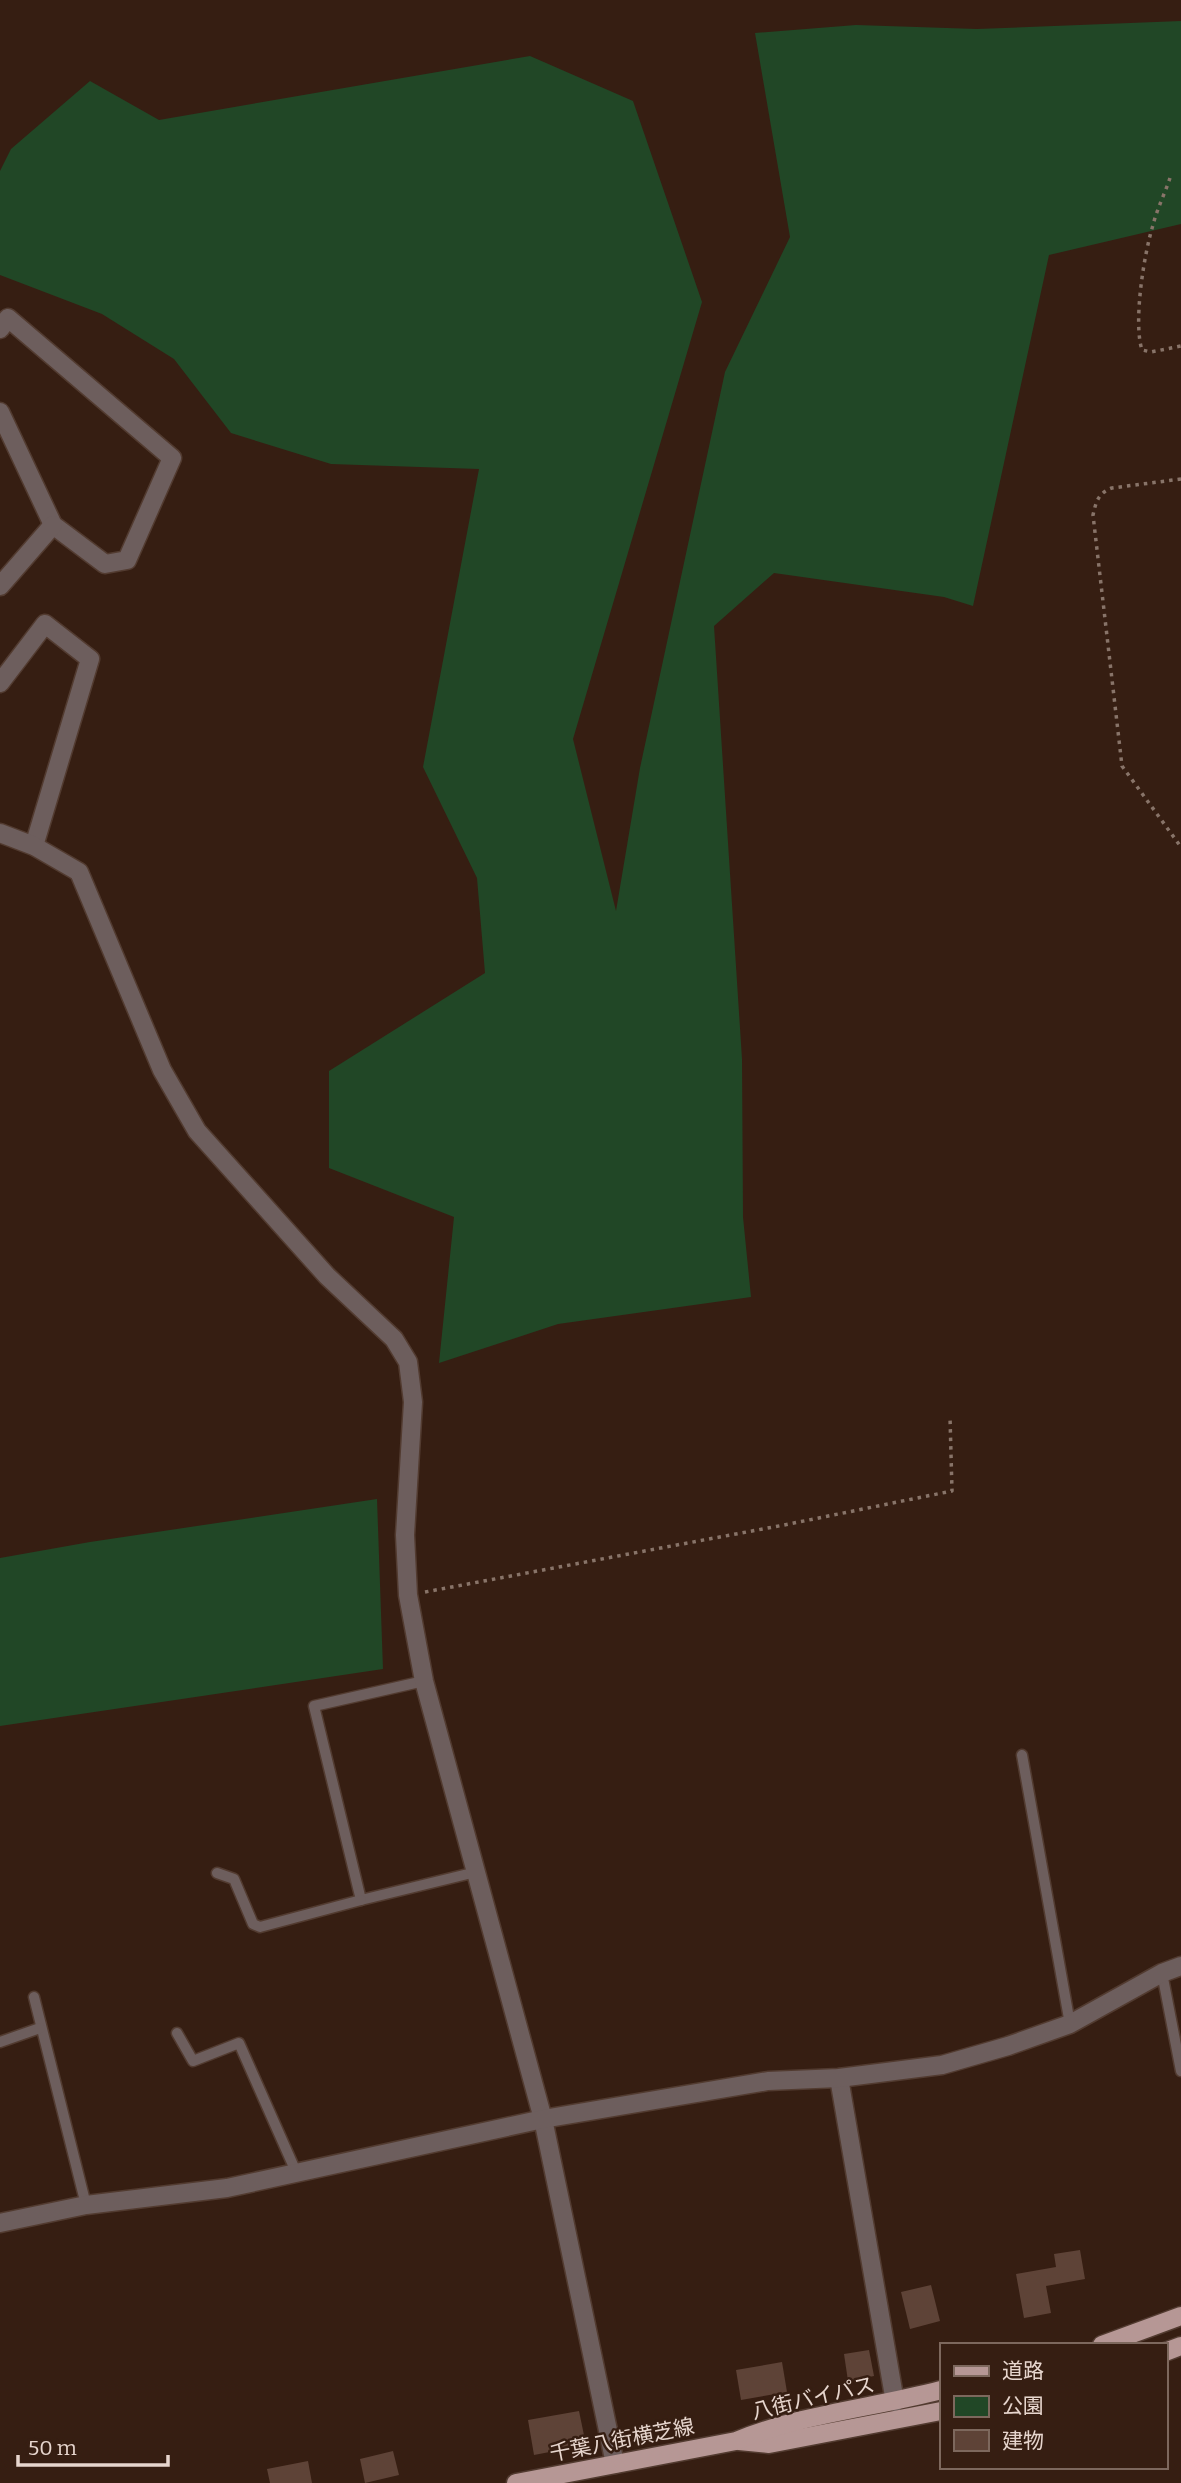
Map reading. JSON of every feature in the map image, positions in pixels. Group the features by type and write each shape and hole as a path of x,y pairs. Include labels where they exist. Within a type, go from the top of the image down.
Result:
{"main road":[{"path":"1107,2343 1181,2316"},
{"name":"八街バイパス","path":"736,2441 767,2428 940,2390"},
{"name":"八街バイパス","path":"736,2441 769,2444 940,2411"},
{"name":"千葉八街横芝線","path":"516,2483 736,2441"}],"street":[{"path":"0,329 8,318 172,458 128,560 105,564 53,525 0,412"},
{"path":"0,586 53,525"},
{"path":"0,684 45,624 90,659 34,846"},
{"path":"0,833 34,846 79,872 162,1070 197,1131 327,1276 394,1339 408,1362 413,1383 405,1535 408,1595 424,1681 542,2119 615,2464"},
{"path":"0,2223 86,2204 226,2188 542,2119 768,2081 839,2078 942,2065 1070,2024 1162,1973 1181,1966"},
{"path":"839,2078 895,2402"}],"lane":[{"path":"361,1900 314,1706 424,1681"},
{"path":"1022,1755 1070,2024"},
{"path":"217,1873 234,1879 253,1924 260,1927 476,1872"},
{"path":"1162,1973 1181,2071"},
{"path":"34,1997 86,2204"},
{"path":"0,2042 40,2028"},
{"path":"177,2033 193,2061 239,2043 297,2174"}],"path":[{"path":"1170,178 1153,225 1142,284 1138,337 1142,350 1151,352 1181,346"},
{"path":"1181,480 1105,491 1097,498 1093,515 1122,766 1181,847"},
{"path":"408,1595 952,1491 950,1417"}],"green space":[{"path":"1181,21 1181,224 1049,255 973,606 944,597 774,573 714,626 742,1059 743,1217 751,1297 558,1324 439,1363 454,1217 329,1168 329,1071 485,973 477,878 423,767 479,469 331,464 231,433 174,359 102,314 0,275 0,171 11,149 90,81 159,120 530,56 633,101 702,302 573,739 616,911 640,768 725,372 790,237 755,33 856,25 977,29"},
{"path":"377,1499 383,1669 0,1726 0,1558"}],"building":[{"path":"1080,2250 1085,2279 1046,2286 1051,2313 1024,2318 1016,2274 1056,2267 1054,2254"},
{"path":"931,2285 940,2321 910,2329 901,2292"},
{"path":"869,2350 874,2376 848,2381 844,2354"},
{"path":"782,2362 787,2392 741,2400 736,2370"},
{"path":"579,2411 586,2445 534,2455 528,2420"},
{"path":"393,2451 399,2475 365,2483 360,2459"},
{"path":"308,2461 312,2483 270,2483 267,2469"}]}
